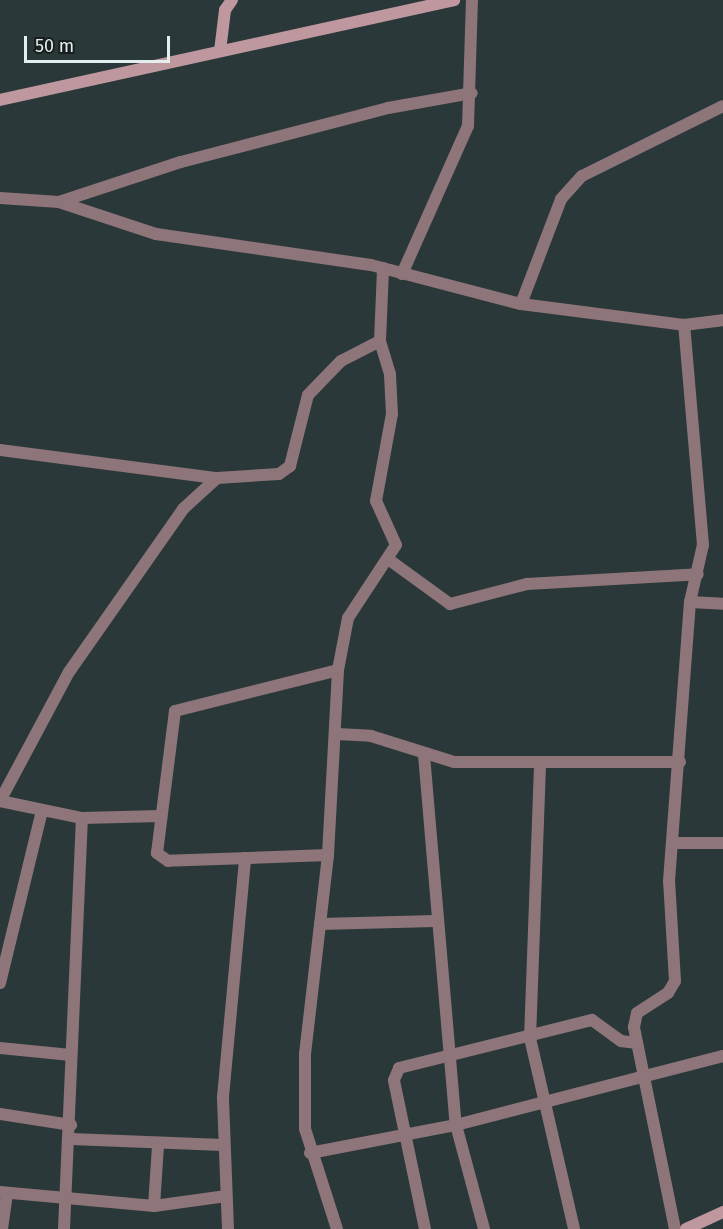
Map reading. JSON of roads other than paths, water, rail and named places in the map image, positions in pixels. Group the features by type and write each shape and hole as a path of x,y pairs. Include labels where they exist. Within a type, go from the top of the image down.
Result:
{"main road":[{"path":"220,51 225,10 232,0"},
{"path":"0,100 454,0"},
{"path":"686,1229 723,1212"}],"street":[{"path":"402,274 468,126 472,93 472,0"},
{"path":"59,202 181,162 388,108 472,93"},
{"path":"521,304 561,200 582,176 723,106"},
{"path":"0,198 59,202 156,234 299,251 383,268 521,304 684,325 723,320"},
{"path":"337,1229 310,1153 305,1054 328,855 337,734 338,670 348,618 388,559 396,534 376,501 392,414 390,374 380,341 383,268"},
{"path":"675,1229 637,1043 637,1013 668,993 675,981 667,911 680,762 690,602 703,545 684,325"},
{"path":"0,450 217,478 263,477 290,466 308,395 341,361 380,341"},
{"path":"161,816 82,818 0,801 69,672 183,509 217,478"},
{"path":"388,559 450,604 527,584 698,574"},
{"path":"690,602 723,604"},
{"path":"328,855 162,859 161,816 171,719 181,705 338,670"},
{"path":"337,734 371,736 424,755 540,766 680,762"},
{"path":"424,755 435,921 456,1125 484,1229"},
{"path":"540,766 530,1038 542,1103 574,1229"},
{"path":"0,982 42,811"},
{"path":"64,1229 69,1199 71,1055 82,818"},
{"path":"672,843 723,843"},
{"path":"228,1229 223,1097 245,858"},
{"path":"320,924 435,921"},
{"path":"425,1229 394,1080 399,1068 448,1054 530,1038 592,1020 621,1041 637,1043"},
{"path":"0,1048 71,1055"},
{"path":"310,1153 456,1125 723,1056"},
{"path":"0,1114 71,1125"},
{"path":"71,1139 158,1145 224,1145"},
{"path":"154,1206 158,1145"},
{"path":"2,1229 3,1192 154,1206 226,1196"}]}
